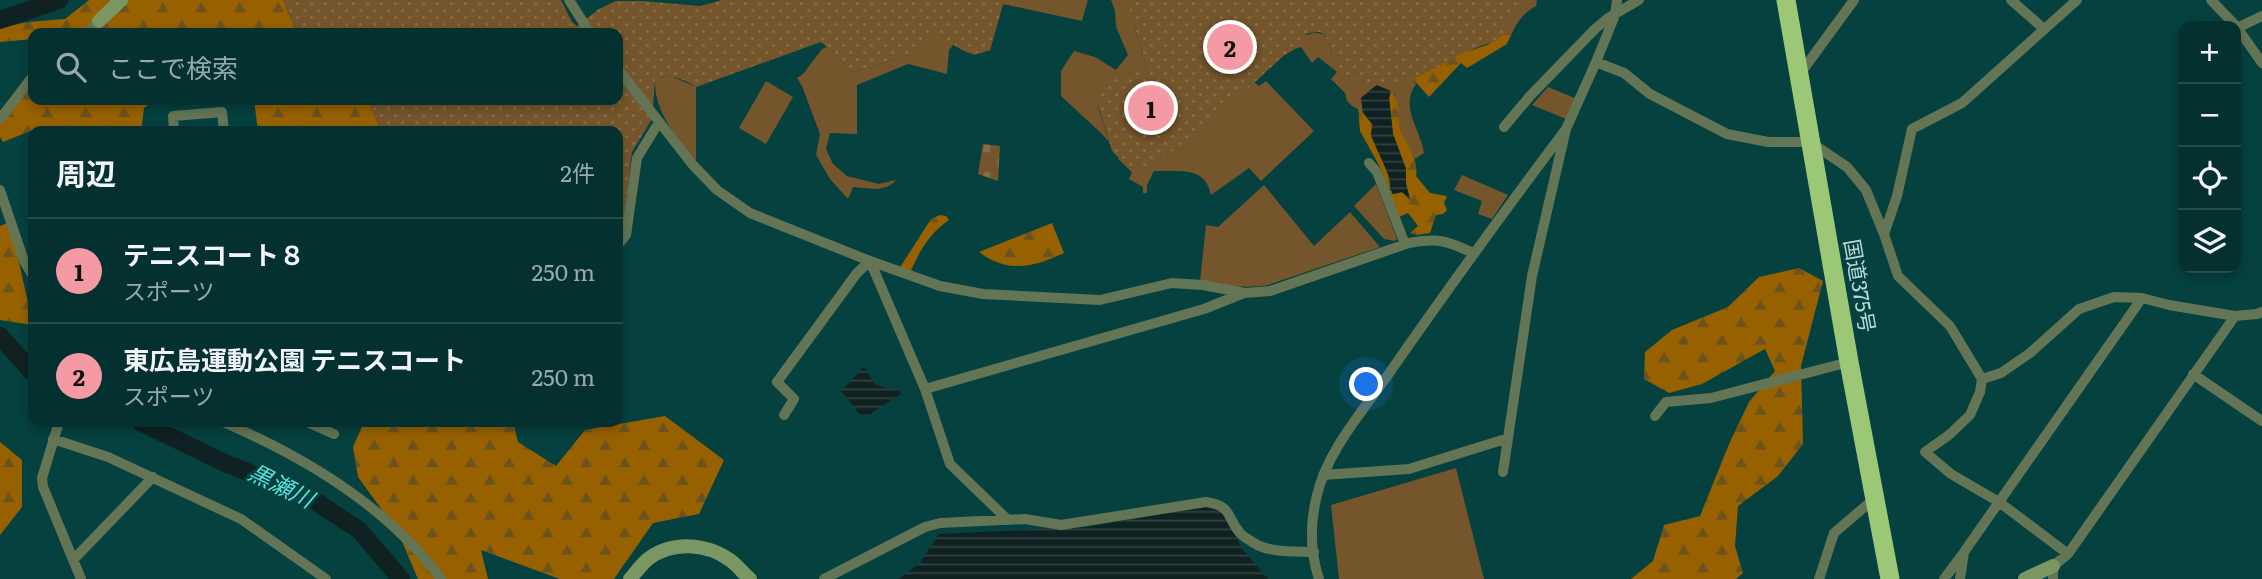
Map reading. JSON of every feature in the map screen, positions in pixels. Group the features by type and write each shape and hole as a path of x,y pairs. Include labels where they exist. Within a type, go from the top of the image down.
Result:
{"highway":[{"name":"国道375号","path":"1786,0 1890,579"}],"street":[{"path":"92,28 121,0"},
{"path":"569,0 587,28"},
{"path":"1503,472 1532,276 1566,130 1615,15 1617,0"},
{"path":"1504,127 1595,29 1639,0"},
{"path":"1798,69 1805,67 1854,0"},
{"path":"2011,0 2044,29"},
{"path":"1884,234 1897,196 1912,129 1962,103 2077,0"},
{"path":"2211,0 2230,21"},
{"path":"2241,25 2262,16"},
{"path":"2241,34 2262,63"},
{"path":"1596,62 1624,73 1650,94 1727,134 1768,142 1810,142 1847,167 1866,190 1898,276 1950,326 1982,379 1980,392 1970,415 1949,435 1925,452 1951,474 1999,502 2068,554"},
{"path":"623,75 692,164 717,190 750,213 940,286 983,294 1100,300 1172,283 1203,285 1245,293 1270,291 1405,244 1432,239 1451,242 1473,253"},
{"path":"0,119 28,83"},
{"path":"174,126 173,116 222,112 223,126"},
{"path":"623,238 626,234 637,158 659,122"},
{"path":"1319,579 1310,528 1317,494 1334,453 1473,253 1566,130"},
{"path":"1369,163 1377,172 1405,244"},
{"path":"0,190 28,268"},
{"path":"870,261 925,389 950,464 1008,520"},
{"path":"784,415 794,400 777,383 857,273 870,261"},
{"path":"925,389 1204,309 1245,293"},
{"path":"1982,379 2001,373 2030,353 2079,309 2114,297 2142,298 2235,316 2259,313 2262,326"},
{"path":"1944,579 2142,298"},
{"path":"2025,579 2053,572 2068,554 2235,316"},
{"path":"1655,416 1666,402 1711,398 1849,362"},
{"path":"2193,374 2262,421"},
{"path":"235,427 267,441 321,471 385,519 426,559 441,579"},
{"path":"318,427 334,434"},
{"path":"78,578 74,559 43,487 42,478 55,431 241,519 326,579"},
{"path":"1324,475 1409,469 1507,440"},
{"path":"74,559 153,477"},
{"path":"1819,579 1834,533 1874,499"},
{"path":"824,579 925,527 940,523 1025,519 1061,525 1206,502 1219,504 1229,513 1240,533 1257,545 1314,552"},
{"path":"630,579 647,560 665,548 684,545 723,556 750,579"},
{"path":"1960,579 1964,552"}],"green space":[{"path":"89,0 283,0 295,28 28,28 28,39 0,42 0,28 28,22 65,19"},
{"path":"283,0 561,0 572,22 577,26 599,9 616,1 700,6 722,0 1036,0 1003,4 990,50 980,53 965,51 931,33 909,56 853,72 821,42 696,87 671,77 655,80 652,119 632,152 623,224 623,126 379,126 370,105 623,105 623,28 295,28"},
{"path":"995,0 1088,0 1082,21 1003,4 990,50 974,55 954,44 949,50 947,74 908,64 857,85 857,134 830,133 826,149 833,164 847,176 879,184 896,180 882,188 853,187 848,199 830,179 816,155 820,134 797,78 822,49 827,47 853,72 902,58 928,26"},
{"path":"1111,0 1160,0 1135,28 1147,69 1096,90 1109,142 1061,96 1061,71 1074,51 1095,57 1116,70 1128,55 1116,27"},
{"path":"1127,0 1526,0 1497,40 1460,54 1403,83 1360,83 1347,77 1336,64 1325,35 1320,32 1308,33 1241,95 1163,159 1147,168 1141,166 1132,172 1112,151 1096,98 1096,90 1101,84 1147,69"},
{"path":"1517,0 1537,0 1536,6 1521,18 1511,35 1503,34 1413,79 1416,84 1411,93 1410,110 1424,153 1415,159 1399,125 1395,94 1375,86 1361,98 1363,112 1347,101 1345,93 1331,79 1337,72 1318,57 1312,63 1301,47 1275,61 1298,40 1311,34 1325,35 1332,54"},
{"path":"1503,34 1511,35 1507,44 1467,68 1461,63 1429,97 1413,79 1460,54 1487,45"},
{"path":"671,76 696,87 696,162 668,124 658,103 655,80"},
{"path":"28,77 28,105 148,105 144,108 142,126 28,126 28,132 3,142 0,137 0,112"},
{"path":"766,81 793,97 766,144 739,128"},
{"path":"1266,81 1314,131 1261,181 1249,168 1211,195 1203,179 1190,172 1154,171 1147,185 1147,193 1143,193 1143,187 1129,179 1132,172 1118,159 1197,130 1254,82 1259,86"},
{"path":"1548,87 1577,99 1566,119 1532,105"},
{"path":"1391,91 1397,103 1400,128 1416,163 1416,176 1430,193 1447,196 1444,203 1447,210 1436,215 1430,233 1410,233 1418,226 1408,213 1399,217 1381,169 1360,131 1358,107 1372,124 1374,141 1387,173 1390,190 1394,194 1402,192 1410,198 1406,169 1393,134 1389,98"},
{"path":"255,105 370,105 379,126 257,126"},
{"path":"983,144 1000,146 998,181 978,174"},
{"path":"1462,175 1508,195 1492,219 1478,214 1482,201 1454,190"},
{"path":"1376,184 1397,239 1395,241 1384,239 1354,206"},
{"path":"1264,185 1314,246 1350,212 1380,247 1268,285 1242,287 1200,281 1206,225 1218,227"},
{"path":"940,215 949,220 926,243 911,271 899,269 931,219"},
{"path":"10,222 28,303 28,324 0,320 0,226"},
{"path":"1052,223 1064,253 1053,258 1032,265 1011,266 979,252"},
{"path":"1799,268 1823,281 1801,366 1803,444 1778,476 1738,506 1735,546 1743,573 1736,579 1631,579 1653,561 1664,525 1700,516 1749,402 1775,371 1765,349 1702,384 1669,393 1644,379 1645,352 1672,330 1728,307 1759,277"},
{"path":"665,416 724,460 699,514 653,523 614,579 560,579 481,550 488,579 418,579 398,532 358,477 353,447 362,427 514,427 518,442 556,466 585,430 623,427 623,423"},
{"path":"0,442 22,460 22,507 0,535"},
{"path":"1456,468 1484,579 1339,579 1331,505"}],"shaded area":[{"path":"1377,85 1391,91 1389,98 1393,134 1406,169 1410,200 1402,192 1392,194 1390,178 1371,136 1372,124 1363,112 1361,98"},
{"path":"864,367 876,385 900,391 901,394 870,414 860,415 841,391"},
{"path":"1219,504 1243,550 1268,579 898,579 919,564 939,534 1087,527"}],"waterway":[{"name":"黒瀬川","path":"0,20 59,0"},
{"name":"黒瀬川","path":"0,336 28,367"},
{"name":"黒瀬川","path":"150,427 225,463 309,497 359,530 401,579"}],"place":[{"name":"東広島運動公園 テニスコート","path":"1230,47"},
{"name":"テニスコート８","path":"1151,108"}]}
